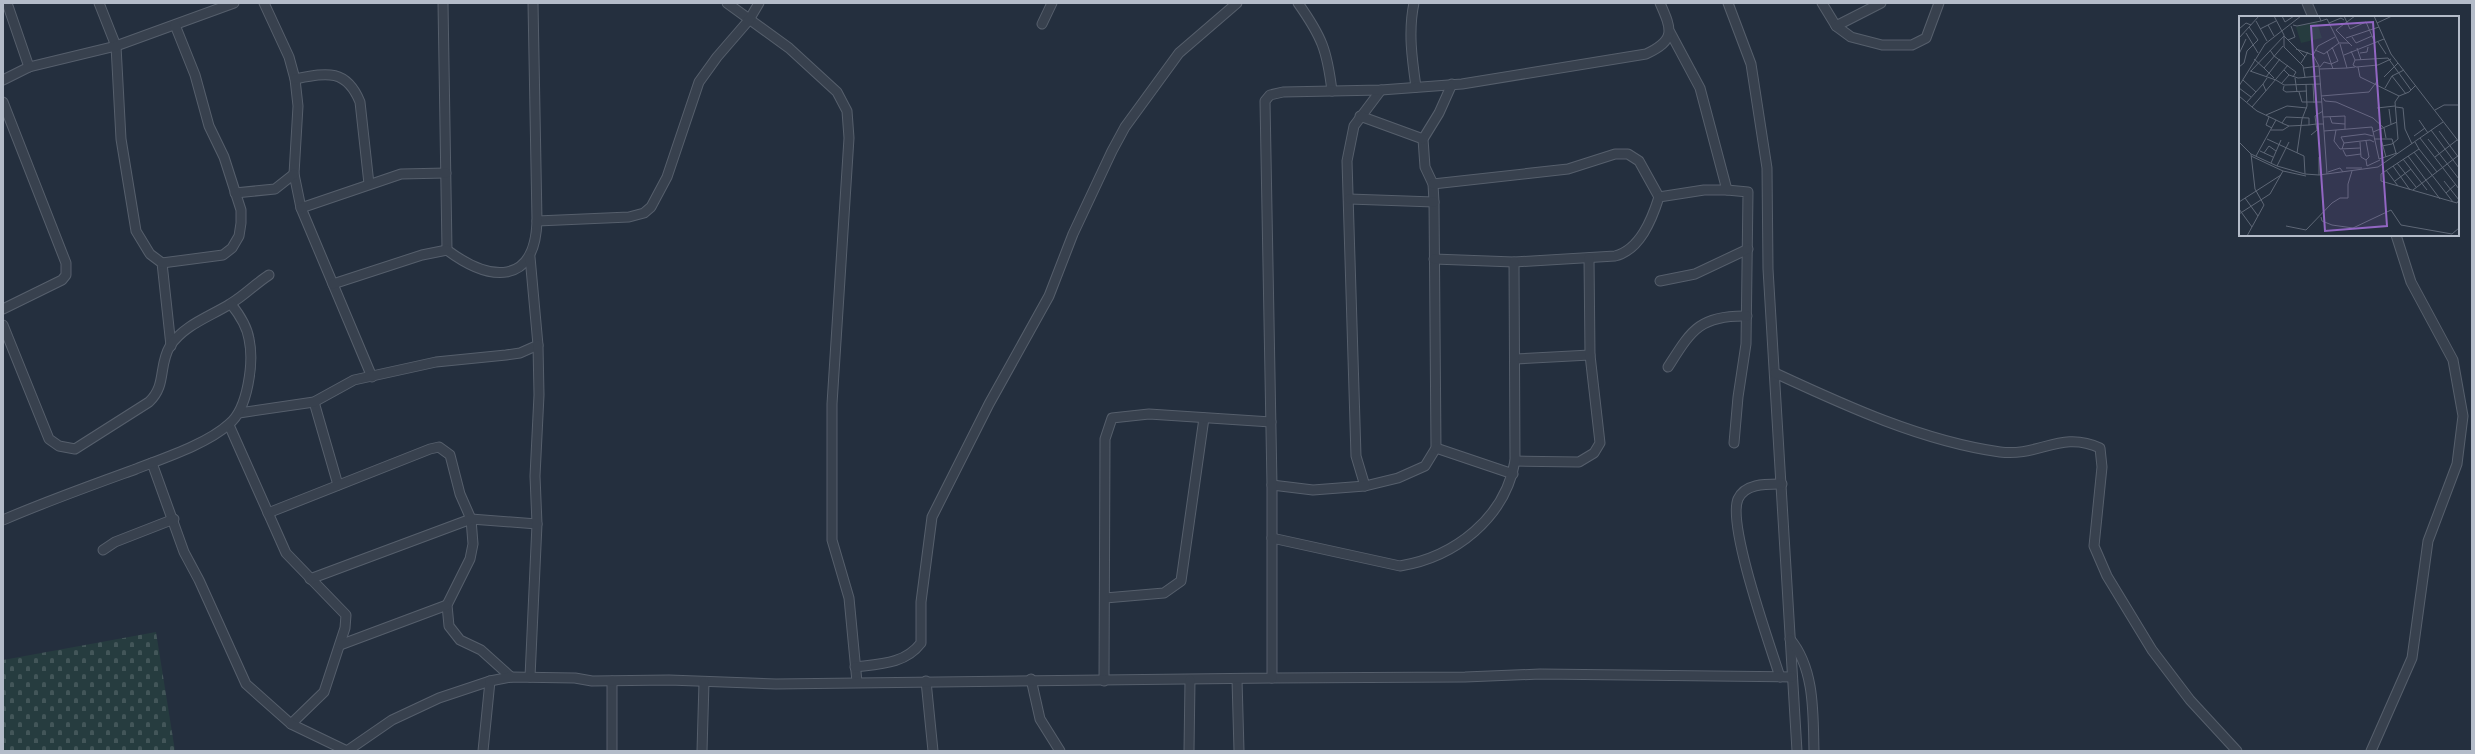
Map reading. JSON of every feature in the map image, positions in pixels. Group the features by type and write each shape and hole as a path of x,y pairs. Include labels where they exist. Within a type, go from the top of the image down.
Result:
{"street":[{"path":"7,3 29,67"},
{"path":"99,3 116,46 121,139 136,231 150,254 162,263 223,256 232,248 239,236 241,223 241,210 224,157 209,126 195,75 175,25"},
{"path":"3,80 29,67 116,46 234,3"},
{"path":"264,3 289,57 295,80 298,106 294,174 301,208 372,377"},
{"path":"443,3 447,250"},
{"path":"333,284 422,255 447,250 464,263 490,273 506,273 521,268 530,257 536,240 537,221 534,3"},
{"path":"727,3 789,48 837,92 847,111 849,138 832,404 832,540 849,598 857,682"},
{"path":"537,221 629,217 644,213 651,207 667,177 700,82 717,57 749,20 759,3"},
{"path":"1042,24 1052,3"},
{"path":"856,668 893,662 908,656 921,643 922,602 932,517 989,404 1049,296 1073,234 1112,151 1125,127 1179,54 1237,3"},
{"path":"1298,3 1316,28 1328,55 1332,91"},
{"path":"1414,3 1411,15 1411,48 1416,87"},
{"path":"1660,3 1670,32 1700,88 1727,190"},
{"path":"1728,3 1751,64 1767,168 1765,191 1797,751"},
{"path":"1822,3 1836,26 1851,37 1882,45 1912,45 1926,38 1939,3"},
{"path":"1836,26 1882,3"},
{"path":"2307,3 2314,16"},
{"path":"1272,678 1272,485 1266,101 1270,96 1283,92 1381,90 1452,84 1622,60 1646,54 1661,47 1667,41 1670,32"},
{"path":"295,80 320,74 333,74 346,80 356,92 360,102 370,184"},
{"path":"1272,485 1313,490 1365,486 1398,478 1425,466 1436,448 1434,202 1433,184 1425,167 1423,139 1439,113 1452,84"},
{"path":"1365,486 1356,456 1349,199 1346,186 1347,161 1350,137 1360,116 1381,90"},
{"path":"3,102 67,270 62,280 3,309"},
{"path":"1360,116 1423,139"},
{"path":"1433,184 1568,169 1615,154 1628,154 1639,161 1659,197 1651,223 1626,253 1589,258 1514,262 1434,259"},
{"path":"301,208 401,174 446,173"},
{"path":"235,193 275,189 294,174"},
{"path":"1659,197 1704,190 1748,192 1765,191"},
{"path":"1734,443 1738,397 1746,344 1748,192"},
{"path":"1349,199 1434,202"},
{"path":"2371,751 2412,658 2428,541 2457,464 2463,416 2453,360 2411,282 2396,236"},
{"path":"1660,281 1695,274 1748,248"},
{"path":"530,257 538,345 539,395 535,476 537,524 530,677"},
{"path":"1516,461 1579,462 1594,453 1600,442 1590,355 1589,258"},
{"path":"1272,538 1383,564 1400,566 1418,563 1440,555 1472,534 1501,503 1513,474 1516,461 1514,262"},
{"path":"162,263 171,346"},
{"path":"4,330 49,439 60,446 75,449 149,402 158,394 163,362 171,346 188,327 231,304 269,275"},
{"path":"3,520 152,463 192,446 229,425 239,413 249,380 249,338 244,324 231,304"},
{"path":"1668,367 1688,335 1701,324 1725,316 1747,316"},
{"path":"239,413 314,402 344,385 436,362 513,354 538,345"},
{"path":"1515,359 1590,355"},
{"path":"1775,373 1819,393 1931,437 2001,452 2024,453 2063,440 2088,442 2100,448 2102,468 2094,546 2107,576 2152,650 2185,694 2237,751"},
{"path":"314,402 338,485"},
{"path":"1104,681 1105,439 1112,418 1149,414 1270,422"},
{"path":"1105,598 1164,593 1181,581 1204,418"},
{"path":"229,425 286,553 346,615 347,620 324,692 291,724"},
{"path":"268,513 430,449 439,447 450,455 460,494 470,519 473,544 470,559 465,572 454,587 447,605 449,626 454,634 469,645 481,650 511,677"},
{"path":"1436,448 1513,474"},
{"path":"152,463 174,519 184,552 199,580 246,684 291,724 347,751 392,720 438,698 490,681 511,677 612,681 704,682 926,682 1031,679 1104,681 1465,677 1540,674 1792,677"},
{"path":"1780,677 1740,543 1737,515 1738,499 1747,488 1768,484 1782,484"},
{"path":"103,550 115,542 174,519"},
{"path":"310,579 470,519 537,524"},
{"path":"340,644 447,605"},
{"path":"1790,639 1801,653 1812,698 1814,751"},
{"path":"1031,679 1040,719 1060,751"},
{"path":"1237,679 1239,751"},
{"path":"1188,751 1190,680"},
{"path":"483,751 490,681"},
{"path":"612,681 612,751"},
{"path":"702,751 704,682"},
{"path":"926,682 933,751"}],"green space":[{"path":"156,632 175,751 3,751 3,660"}]}
